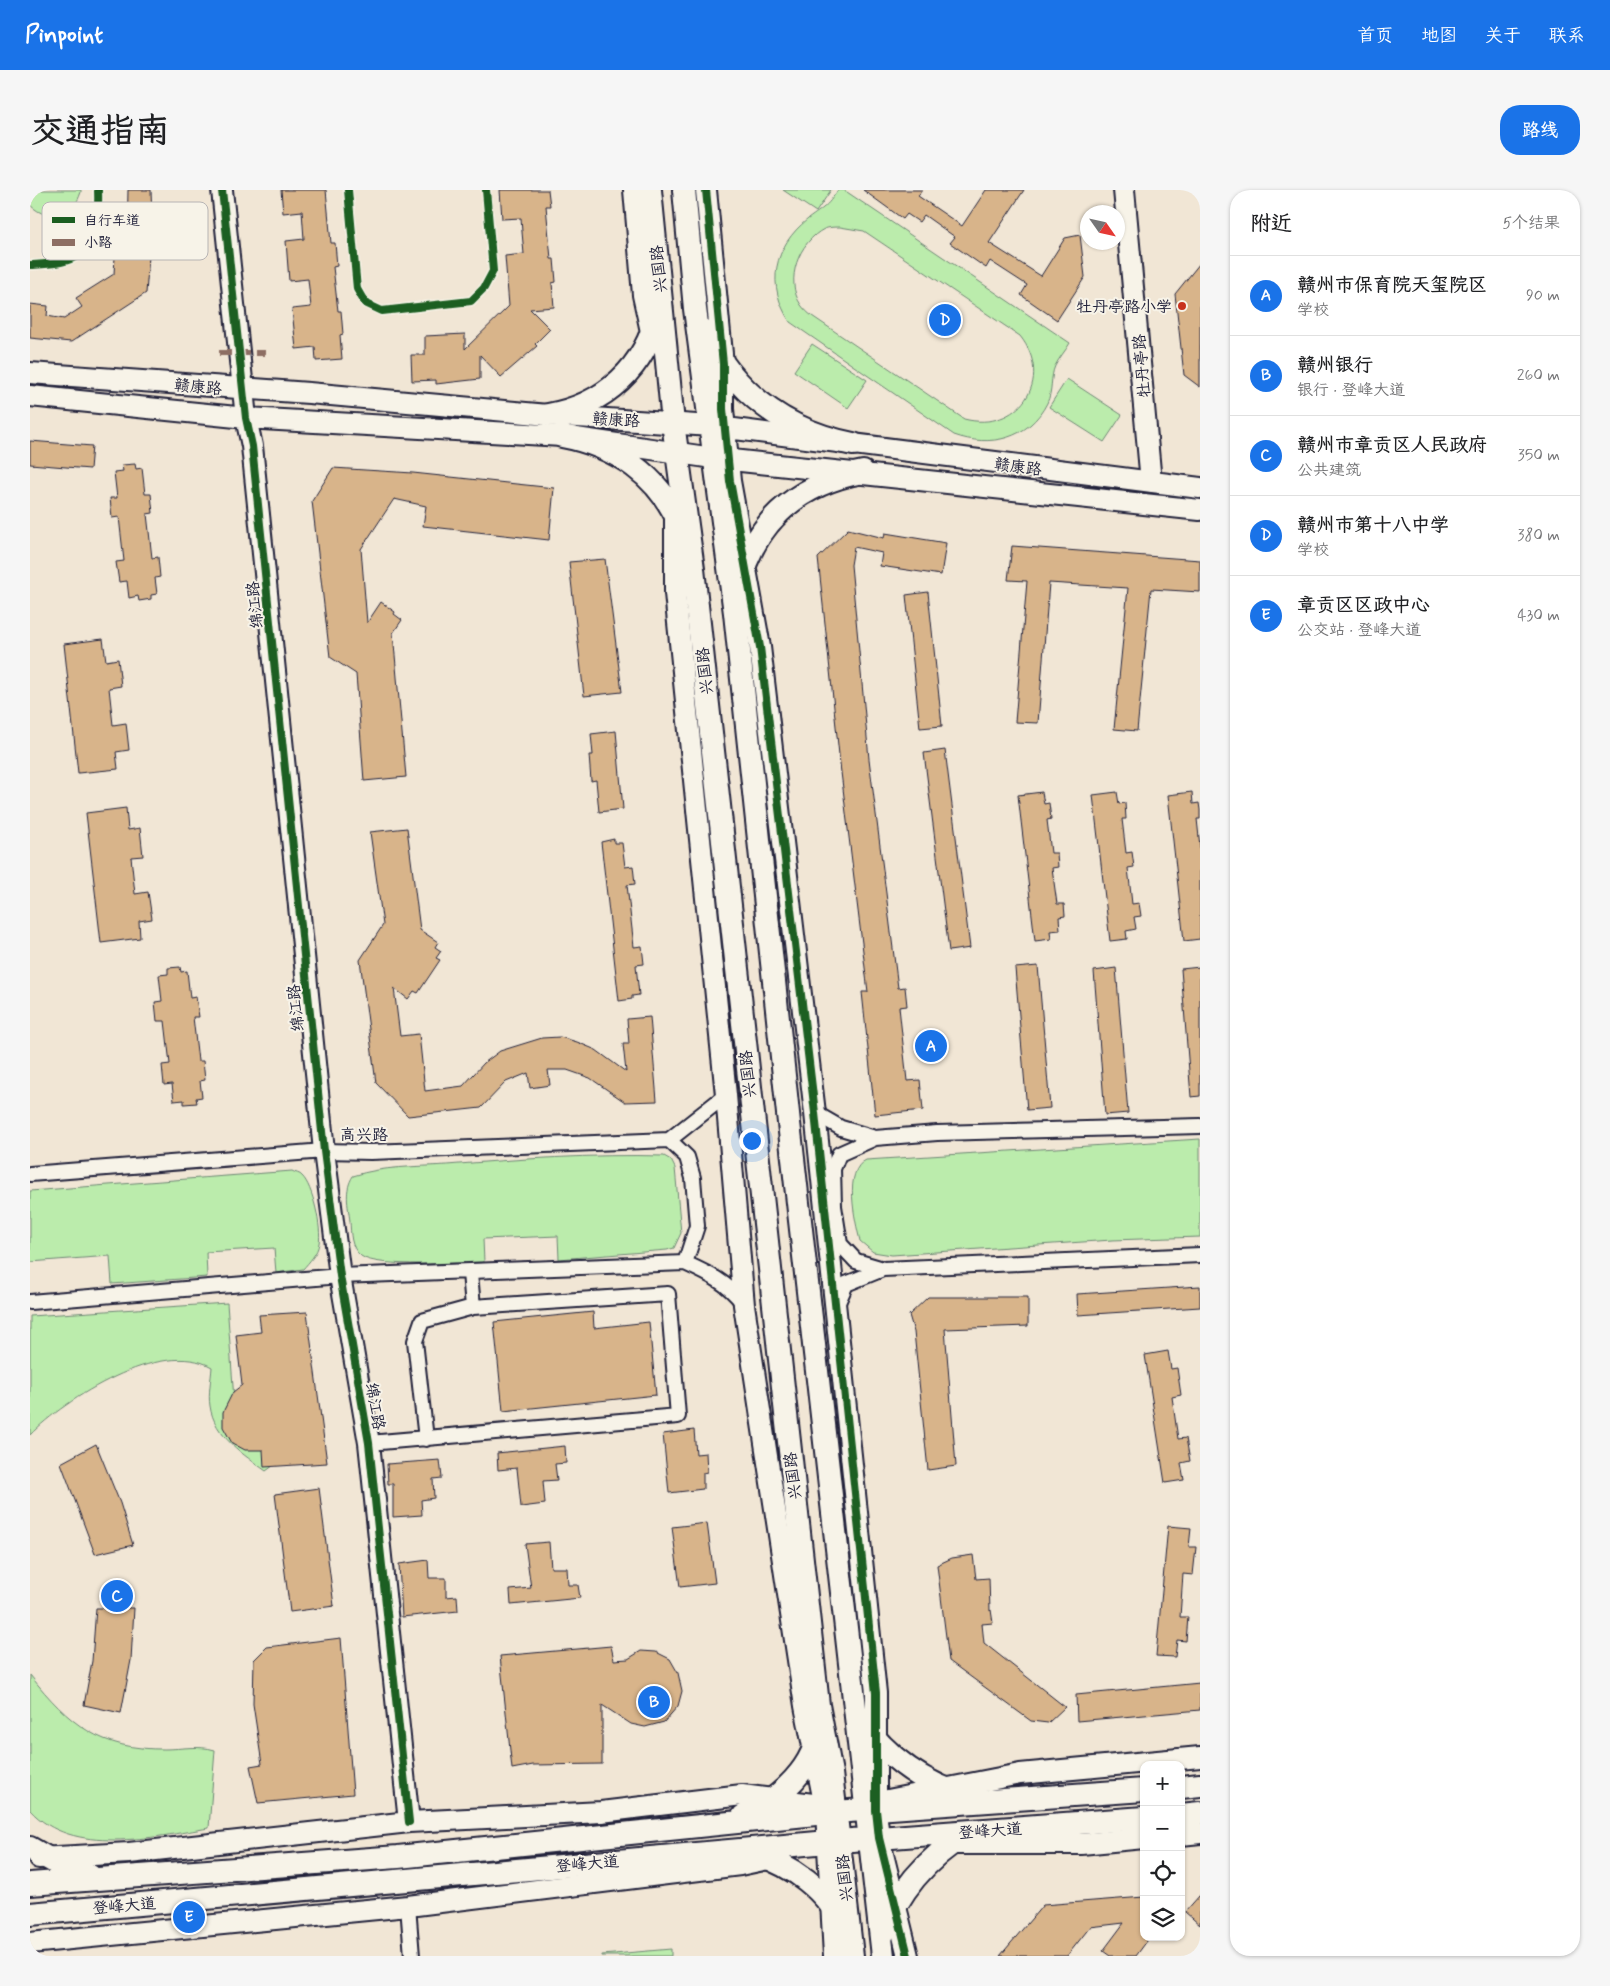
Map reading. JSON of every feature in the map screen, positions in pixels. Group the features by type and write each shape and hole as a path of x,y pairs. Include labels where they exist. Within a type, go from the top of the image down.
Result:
{"main road":[{"name":"兴国路","path":"650,190 670,422 693,569 818,1705 831,1773 830,1809 846,1951"},
{"name":"兴国路","path":"684,190 695,309 718,426 735,612 789,1123 857,1717 872,1806 882,1948"},
{"path":"548,415 580,407 608,391 632,368 652,334 659,307 660,290"},
{"path":"695,309 706,336 723,364 752,397 784,421 818,436 853,444"},
{"path":"562,436 598,445 630,462 657,487 675,513 684,534 693,569"},
{"path":"735,612 744,565 761,533 791,502 813,488 829,480 863,472"},
{"path":"722,1823 754,1812 772,1800 795,1779 814,1747 818,1732 818,1705"},
{"path":"857,1717 875,1740 904,1767 946,1789 992,1801"},
{"path":"1185,1787 1200,1785"},
{"name":"登峰大道","path":"30,1884 398,1857 722,1823 830,1809 992,1801 1140,1790"},
{"path":"1185,1815 1200,1813"},
{"name":"登峰大道","path":"30,1914 734,1850 835,1845 1140,1818"},
{"path":"882,1948 895,1906 913,1879 925,1865 950,1844 970,1832"},
{"path":"734,1850 771,1859 802,1876 815,1886 832,1907 846,1951"},
{"path":"35,1855 68,1869 103,1879"}],"street":[{"name":"绵江路","path":"222,190 246,418 252,446 324,1151 340,1276 369,1443 409,1822"},
{"path":"634,190 643,295 670,422"},
{"path":"706,190 723,364 718,426"},
{"name":"牡丹亭路","path":"1124,190 1151,482"},
{"name":"赣康路","path":"30,373 243,390 309,393 548,415 718,426 1200,488"},
{"name":"赣康路","path":"30,396 246,418 562,436 720,459 863,472 1200,510"},
{"path":"35,1855 129,1853 409,1822 601,1812 742,1795 830,1809 805,1706 744,1306 726,1095 674,593 675,453"},
{"path":"720,459 760,647 815,1113 876,1693 872,1806 1020,1774 1200,1757"},
{"path":"685,1264 697,1226 693,1178 687,1157 669,1140 726,1095"},
{"path":"815,1113 841,1128 874,1138"},
{"path":"1200,1126 937,1133 874,1138 839,1154 833,1170 834,1206 840,1244 856,1261 883,1269 1200,1255"},
{"name":"高兴路","path":"30,1174 324,1151 371,1152 669,1140"},
{"path":"30,1302 340,1276 470,1273 685,1264 714,1276 732,1289 744,1306"},
{"path":"835,1309 846,1284 883,1269"},
{"path":"470,1273 473,1307"},
{"path":"369,1443 426,1440 678,1416 668,1294 473,1307 422,1321 415,1341 426,1440"},
{"path":"1185,1835 1200,1833"},
{"path":"908,1956 875,1841 950,1844 1081,1844 1140,1838"},
{"path":"30,1943 408,1906 740,1865 835,1845 832,1907"},
{"path":"408,1906 412,1956"}],"green space":[{"path":"30,190 81,190 76,202 42,202 42,213 30,205"},
{"path":"783,190 831,190 816,212"},
{"path":"838,190 844,190 1070,343 1055,366 1047,403 1030,425 1007,437 994,440 981,441 954,435 790,322 782,308 776,281 777,267 781,254 796,230 824,207","holes":["840,227 864,231 1020,336 1030,353 1034,370 1032,385 1025,399 1015,410 1000,418 983,421 964,419 812,316 802,306 796,295 794,273 801,252 807,243 815,235 828,228"]},
{"path":"812,344 867,380 848,408 794,371"},
{"path":"1067,379 1122,415 1104,442 1049,407"},
{"path":"1200,1139 1200,1237 1112,1240 892,1255 873,1252 860,1241 852,1197 855,1174 859,1166 866,1160"},
{"path":"583,1156 664,1156 671,1160 675,1168 681,1233 674,1248 667,1250 559,1259 558,1236 483,1239 484,1262 401,1264 370,1260 361,1256 353,1244 348,1187 353,1176 376,1170 528,1159"},
{"path":"292,1171 301,1175 310,1189 316,1208 319,1228 320,1237 317,1250 303,1269 276,1273 274,1248 206,1252 207,1277 112,1284 110,1256 30,1262 30,1191"},
{"path":"227,1303 234,1400 277,1463 266,1471 231,1444 217,1427 209,1401 212,1367 191,1360 167,1360 141,1366 115,1377 66,1405 30,1435 30,1316"},
{"path":"30,1675 58,1707 73,1720 88,1731 104,1739 122,1745 142,1748 196,1747 215,1750 209,1828 164,1836 115,1840 91,1839 68,1834 47,1825 30,1810"},
{"path":"671,1949 671,1956 602,1956 602,1955"}],"building":[{"path":"128,190 151,190 151,202 128,202"},
{"path":"281,190 326,190 331,243 335,243 337,266 333,267 338,311 341,311 343,334 340,335 342,359 316,361 315,347 296,349 292,309 311,307 308,279 289,281 286,241 304,239 302,211 283,213"},
{"path":"500,190 548,190 550,206 546,206 551,259 554,259 556,282 552,283 554,307 530,309 550,329 535,344 537,346 501,377 480,355 480,379 436,384 436,380 412,381 411,355 425,355 425,336 465,334 465,349 509,306 505,256 524,254 521,218 502,219"},
{"path":"863,190 922,190 918,196 962,226 986,190 1024,190 989,243 1041,276 1065,238 1080,235 1080,250 1082,250 1085,277 1057,320 1021,295 1027,285 990,261 986,268 950,243 955,237 924,215 919,222 907,214 903,219"},
{"path":"115,260 149,260 146,293 71,342 30,338 30,304 48,306 47,316 64,319 82,307 76,298 114,274"},
{"path":"1200,263 1200,387 1184,375 1175,294"},
{"path":"30,441 92,446 90,469 30,464"},
{"path":"135,464 136,469 142,468 145,494 151,494 153,513 147,514 152,558 158,557 160,577 155,578 157,594 151,595 151,599 139,601 138,596 129,598 127,581 119,582 116,562 124,561 119,517 112,518 110,498 117,498 114,472 123,471 122,465"},
{"path":"333,468 413,473 554,488 549,540 423,526 426,506 394,499 361,549 367,623 381,602 395,612 394,614 402,620 393,633 406,777 364,781 356,674 330,657 312,501"},
{"path":"848,529 884,538 885,533 946,543 941,575 880,566 882,553 854,547 851,565 869,759 898,988 905,987 907,1006 899,1007 907,1081 920,1080 923,1110 875,1115 862,992 868,992 840,764 818,558"},
{"path":"1012,546 1200,560 1200,592 1151,589 1137,731 1114,729 1128,588 1049,583 1038,723 1015,722 1027,581 1008,580"},
{"path":"605,559 622,692 584,696 569,562"},
{"path":"928,592 942,726 920,728 906,595"},
{"path":"103,639 106,661 118,659 121,686 109,688 113,725 126,723 129,750 116,752 118,769 78,773 64,644"},
{"path":"616,731 623,809 599,812 596,780 591,781 589,755 593,755 591,734"},
{"path":"945,750 970,948 949,951 924,753"},
{"path":"1042,792 1044,804 1049,803 1051,819 1047,820 1051,853 1057,853 1058,867 1052,868 1057,904 1064,904 1065,916 1059,917 1060,930 1050,931 1051,939 1035,941 1018,795"},
{"path":"1117,792 1119,804 1125,803 1126,819 1122,819 1126,853 1132,852 1134,867 1128,868 1132,904 1139,903 1141,916 1134,917 1136,929 1126,931 1127,939 1110,941 1093,795"},
{"path":"1192,792 1193,804 1199,803 1200,810 1200,819 1197,819 1200,847 1200,939 1184,941 1168,795"},
{"path":"126,808 128,830 140,828 143,856 131,857 135,894 148,892 152,919 139,921 140,938 101,943 86,813"},
{"path":"407,828 420,930 438,942 435,947 441,951 436,958 440,960 418,993 414,991 408,999 394,988 400,1036 419,1034 425,1091 463,1086 484,1063 500,1051 542,1038 560,1037 577,1042 596,1050 626,1072 623,1044 629,1044 627,1019 650,1017 657,1101 625,1102 590,1078 567,1070 548,1070 550,1085 530,1088 528,1073 506,1082 481,1108 408,1116 376,1083 360,960 383,925 370,832"},
{"path":"614,839 614,843 622,843 625,867 633,866 635,884 627,885 634,947 642,946 644,964 636,965 639,995 632,996 632,999 619,1001 601,842"},
{"path":"1038,966 1050,1108 1027,1110 1015,968"},
{"path":"180,967 181,972 187,971 190,998 196,997 199,1017 193,1017 198,1061 203,1061 205,1080 200,1081 202,1097 196,1098 197,1103 184,1104 184,1100 174,1101 172,1084 164,1085 162,1065 170,1064 165,1021 157,1021 155,1002 162,1001 159,975 168,974 168,968"},
{"path":"1200,967 1200,1096 1191,1097 1181,969"},
{"path":"1116,968 1128,1113 1105,1115 1094,971"},
{"path":"1200,1286 1200,1307 1078,1315 1077,1294"},
{"path":"928,1297 1028,1297 1028,1326 945,1329 956,1466 928,1470 914,1332 909,1315"},
{"path":"307,1312 327,1463 264,1467 263,1450 245,1450 232,1443 223,1427 223,1412 233,1392 242,1385 236,1335 261,1332 259,1315"},
{"path":"593,1312 594,1328 649,1322 656,1395 503,1411 494,1322"},
{"path":"1168,1351 1171,1369 1177,1368 1181,1395 1172,1397 1178,1439 1186,1438 1190,1461 1181,1463 1184,1480 1165,1483 1145,1355"},
{"path":"694,1430 696,1454 706,1453 707,1472 703,1473 703,1489 669,1493 663,1434"},
{"path":"96,1444 120,1503 133,1545 95,1554 61,1463"},
{"path":"565,1446 566,1463 555,1464 557,1480 543,1481 545,1504 521,1507 517,1468 498,1470 497,1453"},
{"path":"440,1460 442,1478 433,1479 434,1498 421,1500 422,1515 393,1517 393,1484 388,1484 387,1464"},
{"path":"319,1488 334,1606 290,1612 275,1494"},
{"path":"707,1523 715,1583 680,1587 672,1527"},
{"path":"1168,1526 1191,1528 1189,1547 1196,1547 1193,1575 1183,1574 1180,1617 1188,1617 1186,1641 1177,1640 1175,1657 1156,1656"},
{"path":"549,1542 551,1568 567,1568 568,1585 578,1585 580,1598 511,1605 510,1590 531,1588 525,1544"},
{"path":"973,1555 976,1579 989,1578 990,1611 993,1623 982,1624 984,1643 1065,1707 1048,1723 1031,1721 949,1661 937,1565 952,1558"},
{"path":"428,1560 429,1578 446,1578 446,1597 457,1596 458,1611 402,1617 399,1564"},
{"path":"96,1608 134,1608 131,1660 121,1713 84,1705 92,1661"},
{"path":"341,1638 353,1794 258,1803 250,1766 262,1764 253,1704 254,1660 267,1647"},
{"path":"611,1646 614,1660 628,1659 641,1651 656,1652 670,1659 678,1673 682,1691 678,1706 664,1722 645,1727 631,1724 602,1705 602,1764 533,1765 512,1769 500,1656"},
{"path":"1200,1683 1200,1710 1077,1721 1076,1695"},
{"path":"1200,1895 1200,1925 1185,1912"},
{"path":"1140,1897 1140,1941 1147,1941 1136,1956 1110,1956 1103,1951 1124,1923 1090,1927 1067,1956 1000,1956 1043,1905"}],"marked path":[{"path":"219,353 265,353"}],"cycle path":[{"path":"98,190 98,202"},
{"path":"222,190 246,418 252,446 324,1151 340,1276 369,1443 409,1822"},
{"path":"348,190 357,289 365,303 382,311 471,301 484,288 493,271 486,190"},
{"path":"706,190 723,364 723,409 730,481 760,647 815,1113 876,1693 876,1810 879,1838 908,1956"},
{"path":"30,265 68,260"}],"place":[{"name":"牡丹亭路小学","path":"1182,306"},
{"name":"赣州市第十八中学","path":"945,320"},
{"name":"赣州市保育院天玺院区","path":"931,1046"},
{"name":"赣州市章贡区人民政府","path":"117,1596"},
{"name":"赣州银行","path":"654,1702"},
{"name":"章贡区区政中心","path":"189,1917"}]}
